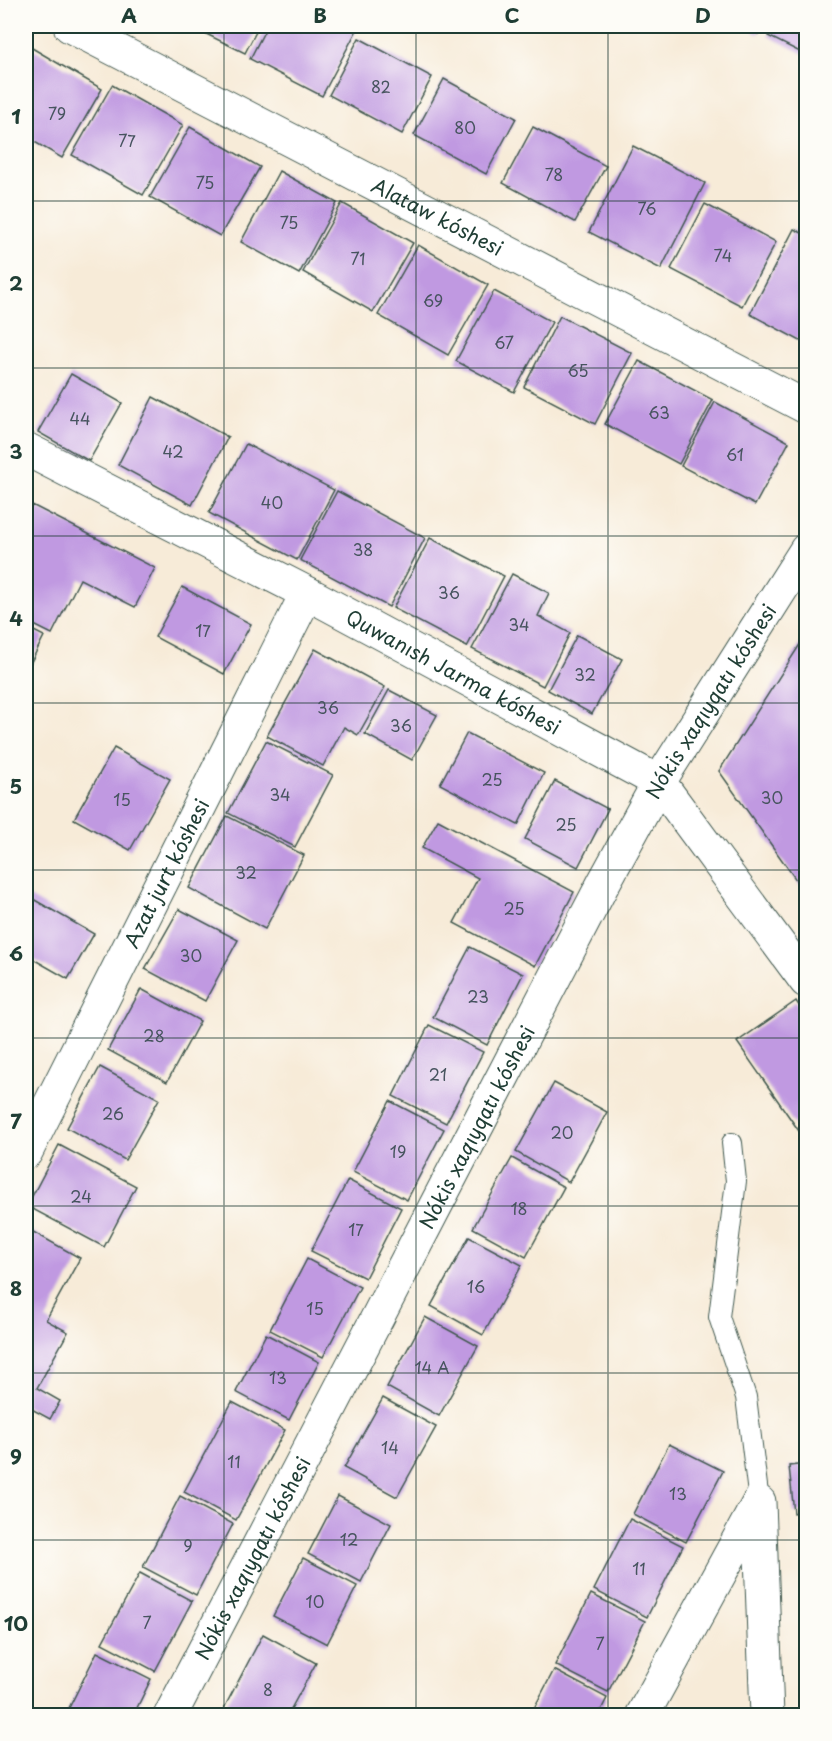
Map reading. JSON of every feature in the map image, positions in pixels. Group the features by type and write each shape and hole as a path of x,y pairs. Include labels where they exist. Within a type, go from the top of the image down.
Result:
{"street":[{"name":"Alataw kóshesi","path":"70,26 807,407"},
{"name":"Quwanısh Jarma kóshesi","path":"26,449 307,593 659,782 807,981"},
{"name":"Nókis xaqıyqatı kóshesi","path":"170,1716 594,901 659,782 807,550"},
{"name":"Azat jurt kóshesi","path":"26,1152 307,593"},
{"path":"642,1716 759,1502"},
{"path":"759,1502 767,1716"}],"lane":[{"path":"732,1143 735,1181 719,1317 746,1397 759,1502"}],"building":[{"path":"190,26 259,26 245,53"},
{"path":"267,26 359,26 322,96 250,59"},
{"path":"742,26 762,26 758,34"},
{"path":"773,26 806,26 806,55 768,36"},
{"path":"359,38 432,77 402,134 329,95"},
{"path":"32,48 102,89 62,158 26,137 26,60"},
{"path":"444,79 516,118 486,174 414,135"},
{"path":"112,85 183,125 143,195 72,155"},
{"path":"190,127 260,167 220,236 150,197"},
{"path":"533,127 606,166 575,222 503,183"},
{"path":"633,146 705,183 661,269 589,232"},
{"path":"279,171 337,203 299,274 241,242"},
{"path":"342,203 413,243 373,312 303,272"},
{"path":"705,204 776,242 742,306 671,269"},
{"path":"794,229 806,235 806,344 750,314"},
{"path":"418,245 488,285 448,355 378,315"},
{"path":"494,291 552,322 514,392 456,361"},
{"path":"560,316 632,353 595,424 524,387"},
{"path":"639,361 713,400 679,464 605,424"},
{"path":"71,374 122,403 89,461 38,432"},
{"path":"153,397 228,437 192,505 118,465"},
{"path":"715,402 789,442 755,505 681,466"},
{"path":"246,444 334,490 297,560 209,513"},
{"path":"337,491 425,538 389,607 300,560"},
{"path":"32,505 155,568 135,607 80,579 52,634 26,621 26,518"},
{"path":"430,538 504,576 467,647 393,608"},
{"path":"512,574 549,593 538,616 570,633 543,686 472,649"},
{"path":"182,587 251,624 224,674 155,637"},
{"path":"26,627 44,636 26,672"},
{"path":"577,635 622,659 592,714 548,690"},
{"path":"806,635 806,755 801,763 806,772 806,894 719,771"},
{"path":"315,649 385,687 358,735 344,727 323,766 267,736"},
{"path":"389,690 437,715 412,760 365,734"},
{"path":"467,733 544,773 518,825 440,784"},
{"path":"266,741 333,775 295,847 228,813"},
{"path":"114,748 170,779 130,850 74,819"},
{"path":"555,781 608,809 578,867 525,839"},
{"path":"227,816 304,855 265,929 189,888"},
{"path":"438,820 574,892 535,966 454,923 478,878 422,848"},
{"path":"26,895 94,934 68,979 26,955"},
{"path":"179,909 238,940 205,1001 145,969"},
{"path":"470,947 523,974 487,1045 433,1017"},
{"path":"141,989 200,1021 167,1082 108,1050"},
{"path":"796,1001 806,1016 806,1141 737,1042"},
{"path":"429,1025 483,1052 446,1123 393,1096"},
{"path":"100,1067 159,1099 125,1160 67,1128"},
{"path":"554,1083 607,1112 569,1182 516,1152"},
{"path":"390,1101 444,1129 407,1200 353,1172"},
{"path":"59,1145 136,1186 104,1247 27,1206"},
{"path":"512,1158 564,1187 526,1257 473,1228"},
{"path":"348,1180 401,1208 365,1278 311,1251"},
{"path":"26,1228 80,1258 46,1320 68,1332 37,1388 60,1401 50,1419 26,1406"},
{"path":"469,1237 522,1265 483,1335 431,1306"},
{"path":"307,1259 360,1287 323,1357 270,1330"},
{"path":"425,1317 478,1346 439,1416 387,1387"},
{"path":"266,1334 319,1362 289,1420 236,1392"},
{"path":"383,1398 436,1427 397,1497 344,1468"},
{"path":"232,1402 285,1430 236,1520 184,1492"},
{"path":"669,1444 723,1471 686,1542 633,1514"},
{"path":"806,1464 806,1511 794,1513 789,1466"},
{"path":"180,1496 233,1524 196,1595 143,1567"},
{"path":"338,1496 391,1524 361,1582 308,1554"},
{"path":"630,1519 683,1546 647,1617 594,1590"},
{"path":"303,1558 357,1586 327,1644 273,1616"},
{"path":"140,1573 192,1601 155,1671 102,1643"},
{"path":"591,1594 645,1621 608,1692 555,1665"},
{"path":"263,1634 316,1663 287,1716 220,1716"},
{"path":"97,1652 151,1679 133,1716 65,1716"},
{"path":"554,1670 607,1698 598,1716 530,1716"}]}
